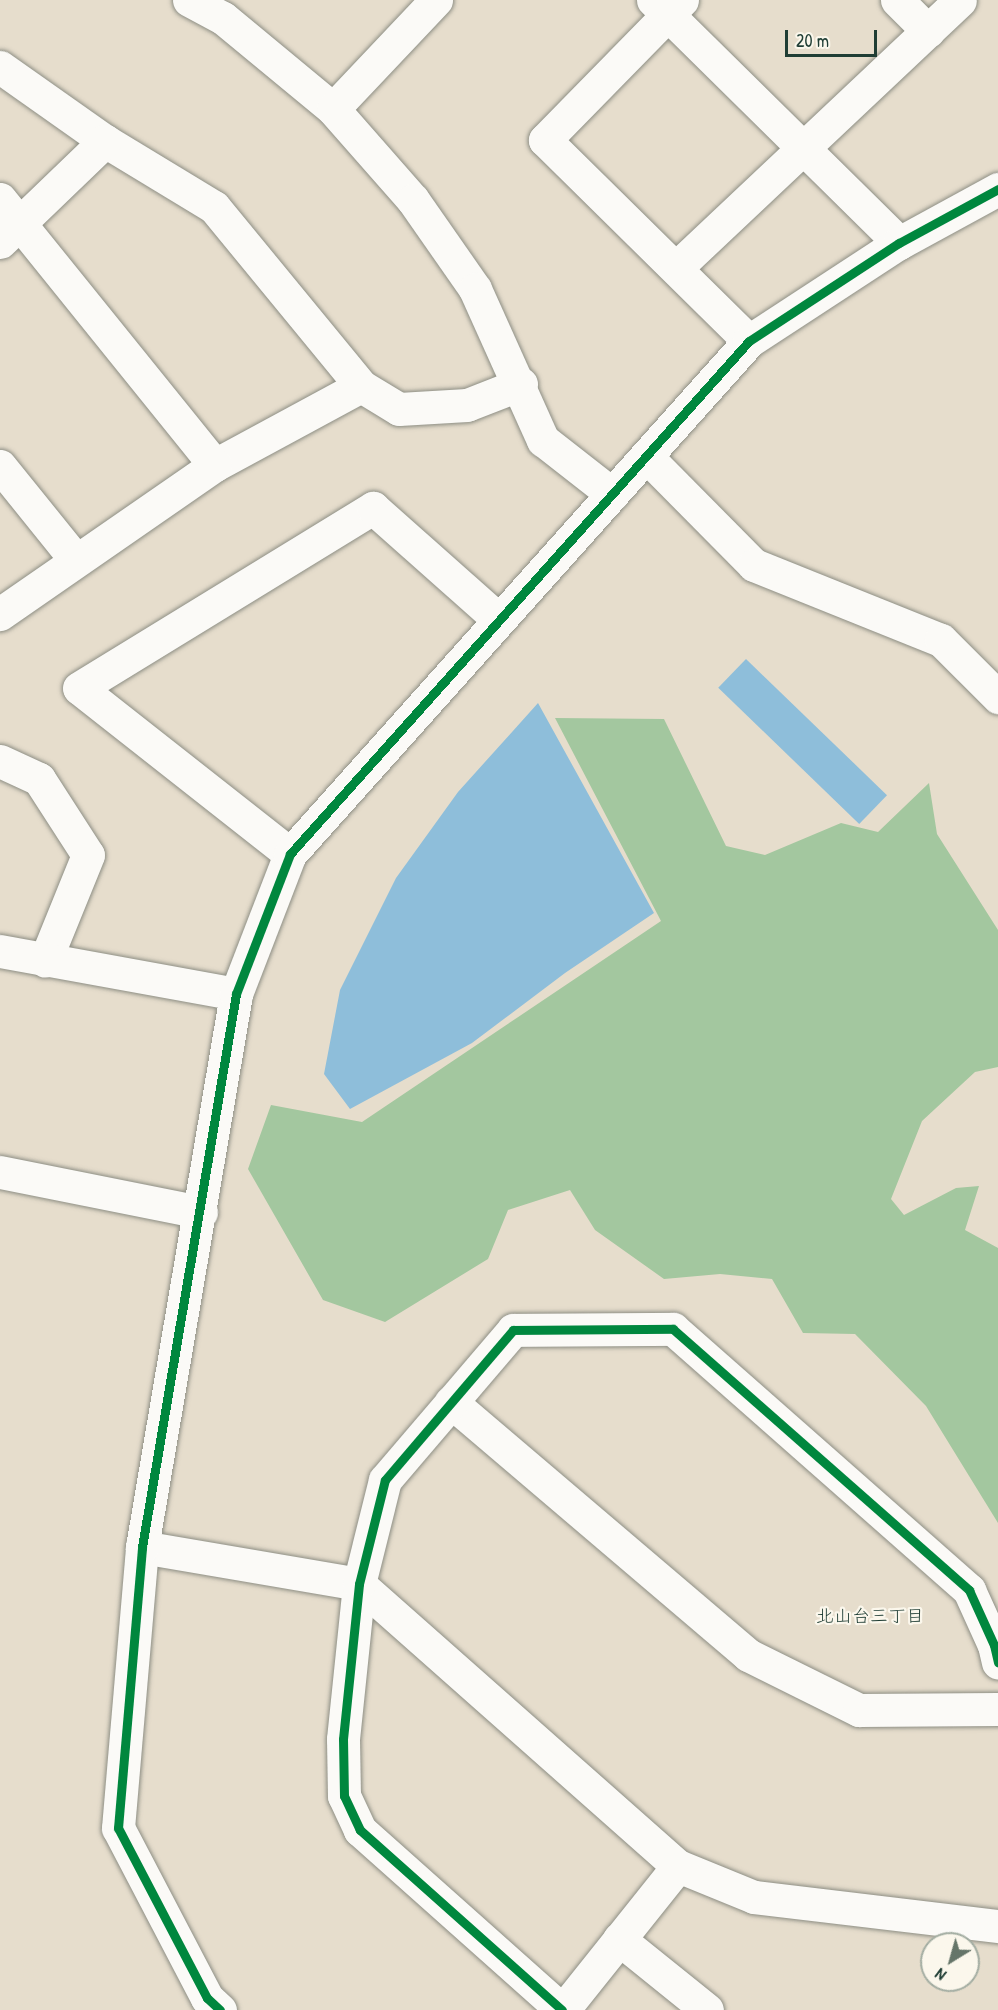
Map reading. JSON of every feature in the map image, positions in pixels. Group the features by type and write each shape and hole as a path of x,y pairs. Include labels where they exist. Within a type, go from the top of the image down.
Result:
{"street":[{"path":"189,0 223,18 333,109 413,200 475,289 521,384 543,440 612,494"},
{"path":"897,0 928,31"},
{"path":"676,268 960,0"},
{"path":"749,341 545,140 668,5 803,148 899,243"},
{"path":"333,109 418,6"},
{"path":"0,67 105,141 214,207 361,386 399,409 467,405 521,384"},
{"path":"105,141 6,222 215,465"},
{"path":"207,2006 118,1828 142,1547 201,1212 236,994 290,854 749,341 899,243 998,189"},
{"path":"0,614 75,559 215,465 361,386"},
{"path":"646,456 754,565 941,640 998,697"},
{"path":"0,466 75,559"},
{"path":"290,854 79,688 373,507 498,620"},
{"path":"0,761 39,779 88,855 45,961"},
{"path":"0,951 236,994"},
{"path":"0,1172 201,1212"},
{"path":"678,1866 562,2010 360,1830 344,1796 343,1738 359,1584 386,1480 513,1330 673,1329 969,1590 994,1645 998,1663"},
{"path":"451,1402 748,1656 859,1710 998,1708"},
{"path":"142,1547 359,1584 678,1866 754,1897 998,1926"},
{"path":"619,1939 707,2010"}],"green space":[{"path":"555,718 664,719 726,846 765,855 841,823 878,832 929,783 937,834 998,930 998,1067 975,1072 922,1121 891,1199 904,1215 956,1188 979,1186 965,1230 998,1248 998,1523 926,1406 855,1334 803,1333 772,1279 720,1274 664,1279 595,1230 570,1190 508,1210 488,1259 385,1322 323,1300 248,1169 271,1105 362,1122 661,921"}],"water":[{"path":"746,659 887,795 859,824 718,688"},
{"path":"538,703 654,913 565,973 472,1043 350,1109 324,1074 340,990 396,878 458,792"}],"cycle path":[{"path":"220,2010 207,1998 118,1828 142,1547 236,994 290,854 749,341 899,243 998,189"},
{"path":"562,2010 360,1830 344,1796 343,1739 359,1584 385,1480 513,1330 673,1329 969,1590 994,1645 998,1663"}],"district":[{"name":"北山台三丁目","path":"870,1616"}]}
